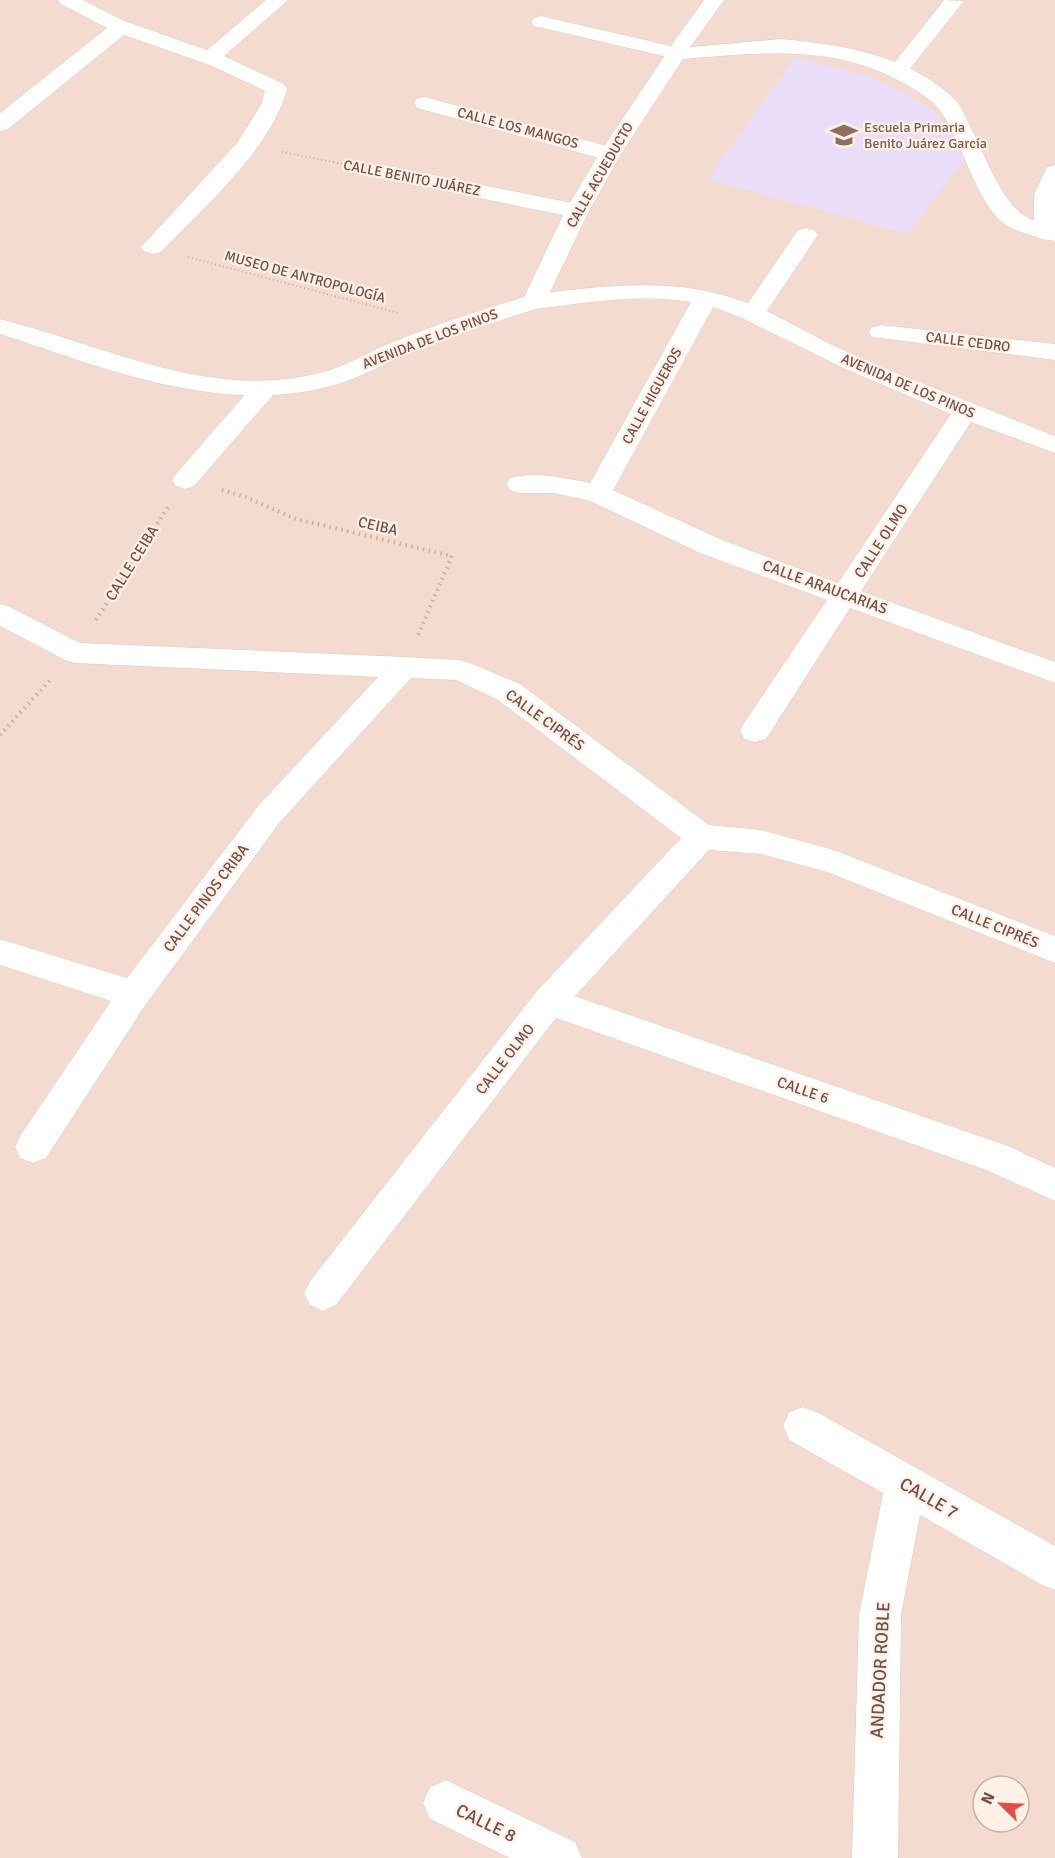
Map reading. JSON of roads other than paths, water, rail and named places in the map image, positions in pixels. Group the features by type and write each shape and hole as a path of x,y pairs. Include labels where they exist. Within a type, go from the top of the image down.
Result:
{"street":[{"path":"68,0 122,27 211,57 261,79 276,89 276,99 248,145 153,247"},
{"path":"211,57 278,0"},
{"name":"CALLE ACUEDUCTO","path":"534,302 577,211 610,154 676,53 714,0"},
{"path":"898,71 954,1"},
{"path":"541,22 676,53 780,45 817,48 858,57 898,71 927,88 950,108 1002,210 1019,223 1050,234 1045,194 1055,172"},
{"path":"0,124 122,27"},
{"name":"CALLE LOS MANGOS","path":"425,103 610,154"},
{"name":"CALLE BENITO JUÁREZ","path":"379,171 577,211"},
{"path":"752,315 806,235"},
{"name":"AVENIDA DE LOS PINOS","path":"0,326 150,372 205,384 264,389 321,381 451,328 534,302 615,293 706,297 731,305 823,350 1055,445"},
{"name":"CALLE HIGUEROS","path":"598,495 706,297"},
{"name":"CALLE CEDRO","path":"881,332 1055,352"},
{"path":"185,480 264,389"},
{"name":"CALLE OLMO","path":"755,731 966,410"},
{"name":"CALLE ARAUCARIAS","path":"519,484 554,484 598,495 710,546 846,594 1055,673"},
{"name":"CALLE CIPRÉS","path":"0,614 75,653 460,670 509,692 702,837 761,842 834,862 1055,950"},
{"name":"CALLE PINOS CRIBA","path":"33,1147 134,994 269,814 404,667"},
{"name":"CALLE OLMO","path":"323,1293 549,1001 702,837"},
{"path":"0,952 134,994"},
{"name":"CALLE 6","path":"549,1001 998,1158 1055,1185"},
{"name":"CALLE 7","path":"803,1426 1055,1569"},
{"name":"ANDADOR ROBLE","path":"875,1858 880,1615 905,1484"},
{"name":"CALLE 8","path":"446,1803 559,1858"}],"place":[{"name":"Escuela Primaria Benito Juárez García","path":"844,135"}]}
